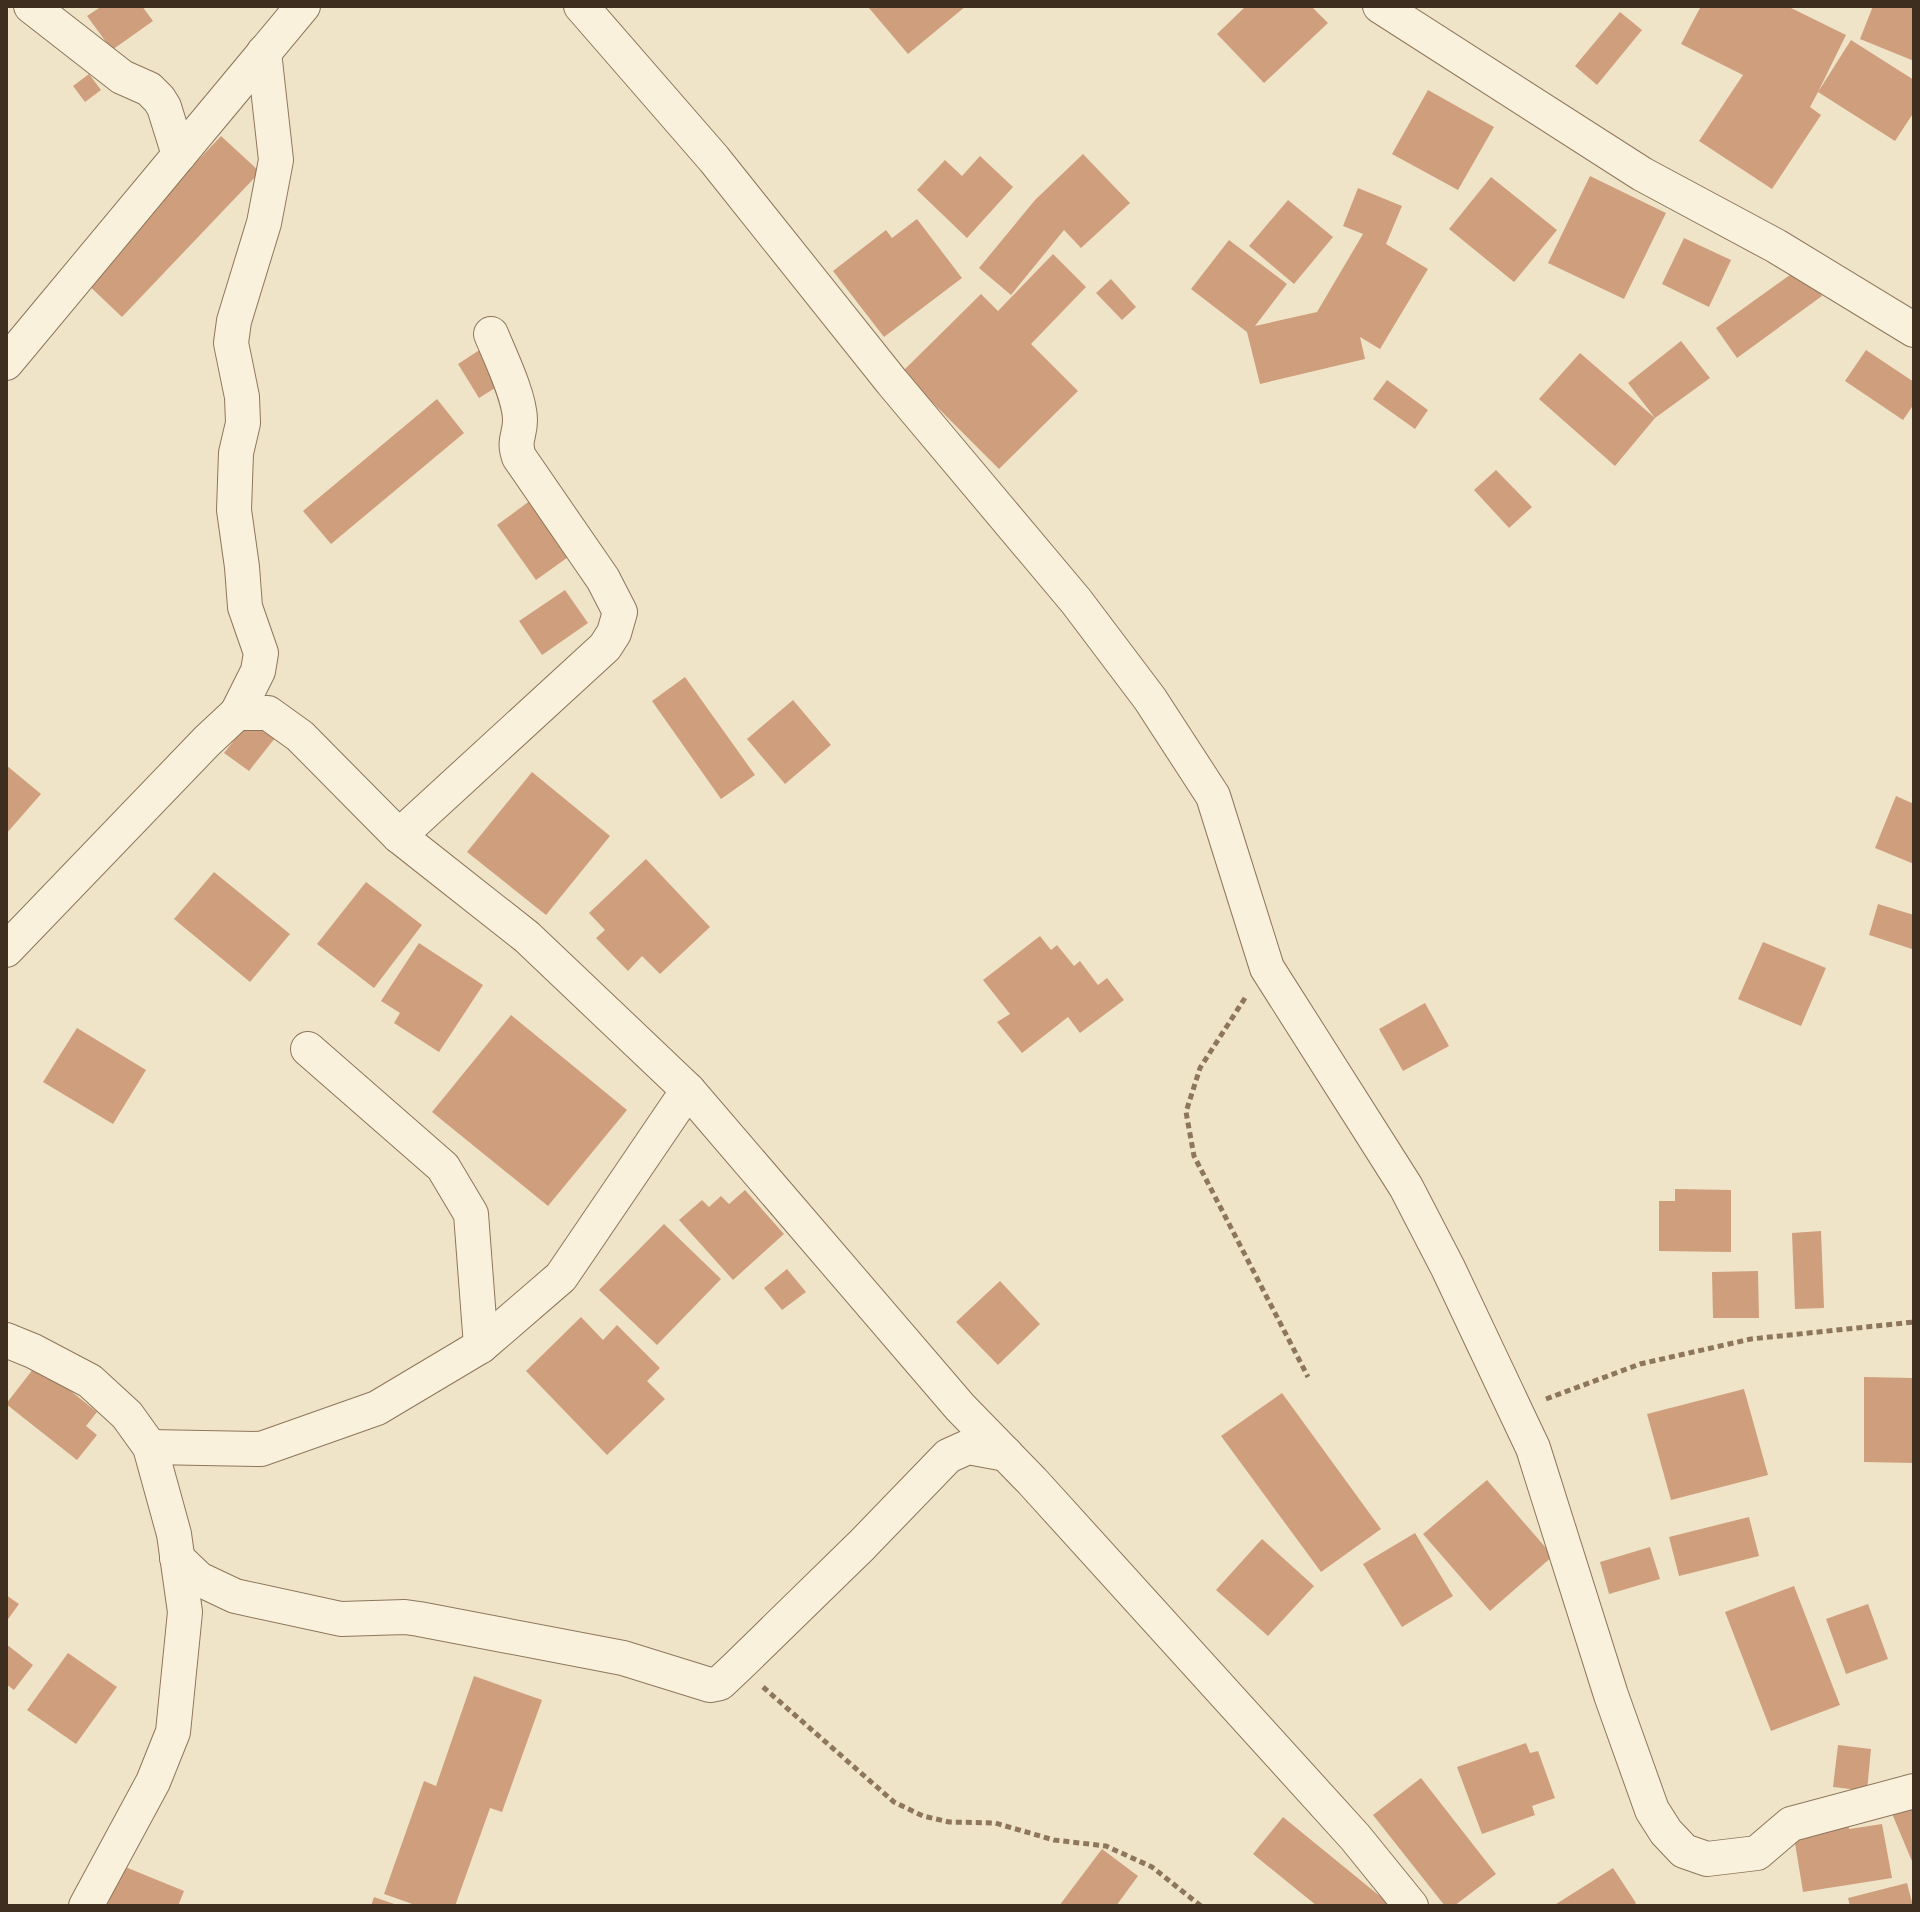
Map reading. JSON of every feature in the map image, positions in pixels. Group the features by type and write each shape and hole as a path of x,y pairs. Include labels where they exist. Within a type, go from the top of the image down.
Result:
{"street":[{"path":"31,6 122,77 149,89 159,99 179,155"},
{"path":"6,363 303,6"},
{"path":"581,6 714,159 892,382 1076,601 1150,699 1213,796 1267,968 1406,1187 1533,1448 1611,1695 1652,1810 1666,1832 1684,1851 1707,1859 1757,1853 1791,1824 1914,1791"},
{"path":"1380,6 1642,174 1776,246 1914,330"},
{"path":"6,950 237,713 258,671 261,653 245,607 234,510 236,453 243,423 242,397 231,343 234,321 264,223 276,160 264,52"},
{"path":"399,836 605,647 619,621 620,612 603,579 519,457 515,444 520,419 509,377 491,334"},
{"path":"237,713 268,713 300,736 399,836 527,937 688,1090 949,1395 1355,1837 1411,1906"},
{"path":"308,1049 443,1167 471,1214 481,1346"},
{"path":"150,1447 261,1449 377,1408 481,1346 561,1277 688,1090"},
{"path":"6,1340 90,1381 127,1415 150,1447 174,1534 185,1612 173,1732 153,1782 86,1906"},
{"path":"177,1558 199,1579 220,1591 341,1619 419,1619 623,1658 703,1685 720,1683 948,1456 968,1447 1006,1454"}],"path":[{"path":"1267,968 1227,1023 1200,1068 1186,1112 1194,1156 1265,1288 1308,1377"},
{"path":"1515,1410 1640,1364 1751,1339 1914,1322"},
{"path":"738,1666 894,1802 923,1816 949,1822 995,1823 1054,1840 1106,1846 1152,1867 1201,1906"}],"building":[{"path":"102,6 142,6 153,21 112,50 87,16"},
{"path":"966,6 908,54 869,8"},
{"path":"1246,6 1311,6 1328,23 1264,83 1217,34"},
{"path":"1701,6 1787,6 1846,35 1810,107 1821,115 1772,189 1699,141 1743,75 1681,44"},
{"path":"1873,6 1914,6 1914,61 1860,39"},
{"path":"1620,12 1642,30 1597,85 1575,66"},
{"path":"1851,40 1914,80 1914,112 1895,141 1818,92"},
{"path":"89,74 101,90 85,102 73,86"},
{"path":"1428,90 1494,127 1458,190 1392,154"},
{"path":"221,136 260,172 122,317 84,281"},
{"path":"1083,154 1130,203 1081,248 1064,230 1011,295 979,268 1035,200"},
{"path":"980,156 1013,187 967,238 917,190 945,160 962,176"},
{"path":"1590,176 1666,213 1624,299 1548,263"},
{"path":"1491,177 1557,230 1514,282 1449,229"},
{"path":"1358,188 1402,206 1386,244 1428,269 1380,349 1360,337 1365,359 1260,384 1247,332 1191,289 1229,240 1287,284 1255,326 1317,312 1363,234 1343,226"},
{"path":"1288,200 1333,237 1294,284 1249,246"},
{"path":"917,219 962,278 884,337 833,271 886,230 892,238"},
{"path":"1684,238 1731,260 1709,307 1662,284"},
{"path":"1053,254 1086,287 1031,344 1078,391 999,469 902,372 981,294 998,311"},
{"path":"1801,267 1822,296 1737,358 1716,328"},
{"path":"1111,279 1136,307 1122,320 1096,293"},
{"path":"1681,341 1710,378 1655,418 1628,383"},
{"path":"481,349 503,383 479,398 458,364"},
{"path":"1866,350 1914,382 1914,404 1903,420 1845,381"},
{"path":"1580,353 1655,418 1615,466 1539,399"},
{"path":"1387,380 1428,410 1415,429 1373,399"},
{"path":"437,399 464,433 331,544 303,511"},
{"path":"1496,470 1532,507 1509,528 1474,490"},
{"path":"531,500 571,555 536,580 497,525"},
{"path":"565,590 588,623 542,655 519,621"},
{"path":"685,677 755,775 721,799 652,701"},
{"path":"793,700 831,745 785,784 747,739"},
{"path":"251,719 275,738 249,771 224,753"},
{"path":"6,765 41,794 6,834"},
{"path":"532,772 610,836 546,915 467,852"},
{"path":"1896,796 1914,804 1914,864 1875,848"},
{"path":"646,859 710,927 660,974 642,956 628,971 596,938 605,930 589,913"},
{"path":"214,872 290,934 250,982 174,919"},
{"path":"366,882 422,925 374,988 317,944"},
{"path":"1878,904 1914,915 1912,949 1869,935"},
{"path":"1040,936 1051,950 1057,945 1074,966 1080,961 1098,985 1107,978 1124,1000 1080,1033 1068,1017 1022,1053 997,1022 1010,1014 983,980"},
{"path":"1763,942 1826,968 1801,1026 1738,999"},
{"path":"419,943 483,985 439,1052 394,1023 400,1013 381,1001"},
{"path":"1425,1003 1449,1046 1403,1071 1379,1029"},
{"path":"511,1015 627,1110 548,1206 432,1112"},
{"path":"77,1028 146,1070 113,1124 43,1082"},
{"path":"1675,1189 1731,1190 1731,1252 1659,1251 1659,1201 1675,1201"},
{"path":"745,1190 784,1234 733,1280 679,1220 702,1200 709,1207 721,1196 729,1204"},
{"path":"664,1224 721,1279 657,1345 599,1290"},
{"path":"1821,1231 1824,1308 1795,1309 1792,1233"},
{"path":"787,1269 806,1292 782,1310 764,1288"},
{"path":"1758,1271 1759,1318 1713,1318 1712,1272"},
{"path":"1000,1281 1040,1324 998,1365 956,1322"},
{"path":"581,1317 603,1340 617,1325 660,1368 647,1381 665,1399 607,1455 526,1371"},
{"path":"37,1364 97,1412 86,1426 97,1435 77,1460 6,1404"},
{"path":"1864,1377 1914,1378 1914,1463 1864,1462"},
{"path":"1744,1389 1768,1475 1671,1500 1647,1414"},
{"path":"1282,1393 1381,1529 1321,1572 1221,1436"},
{"path":"1487,1480 1553,1556 1490,1611 1423,1534"},
{"path":"1749,1517 1759,1556 1679,1576 1669,1537"},
{"path":"1415,1533 1453,1596 1402,1627 1363,1564"},
{"path":"1262,1539 1314,1586 1268,1636 1216,1590"},
{"path":"1650,1547 1660,1579 1609,1594 1600,1562"},
{"path":"1794,1586 1840,1705 1771,1731 1725,1612"},
{"path":"6,1595 19,1604 6,1622"},
{"path":"1868,1604 1888,1659 1846,1674 1826,1619"},
{"path":"6,1644 33,1665 14,1690 6,1684"},
{"path":"68,1653 117,1687 76,1744 27,1710"},
{"path":"474,1676 542,1700 502,1812 490,1808 455,1906 418,1906 384,1894 424,1781 436,1786"},
{"path":"1526,1743 1530,1753 1538,1751 1555,1798 1532,1806 1535,1815 1482,1834 1457,1767"},
{"path":"1838,1745 1871,1749 1867,1791 1833,1787"},
{"path":"1421,1778 1496,1874 1454,1906 1445,1906 1373,1815"},
{"path":"1914,1799 1914,1866 1890,1809"},
{"path":"1847,1814 1849,1829 1882,1824 1892,1878 1803,1892 1793,1831"},
{"path":"1283,1817 1392,1906 1317,1906 1253,1854"},
{"path":"1102,1849 1138,1876 1116,1906 1059,1906"},
{"path":"123,1866 184,1891 178,1906 107,1906"},
{"path":"1613,1868 1636,1903 1632,1906 1553,1906"},
{"path":"1907,1883 1913,1906 1850,1906 1848,1898"},
{"path":"374,1897 400,1906 371,1906"}]}
